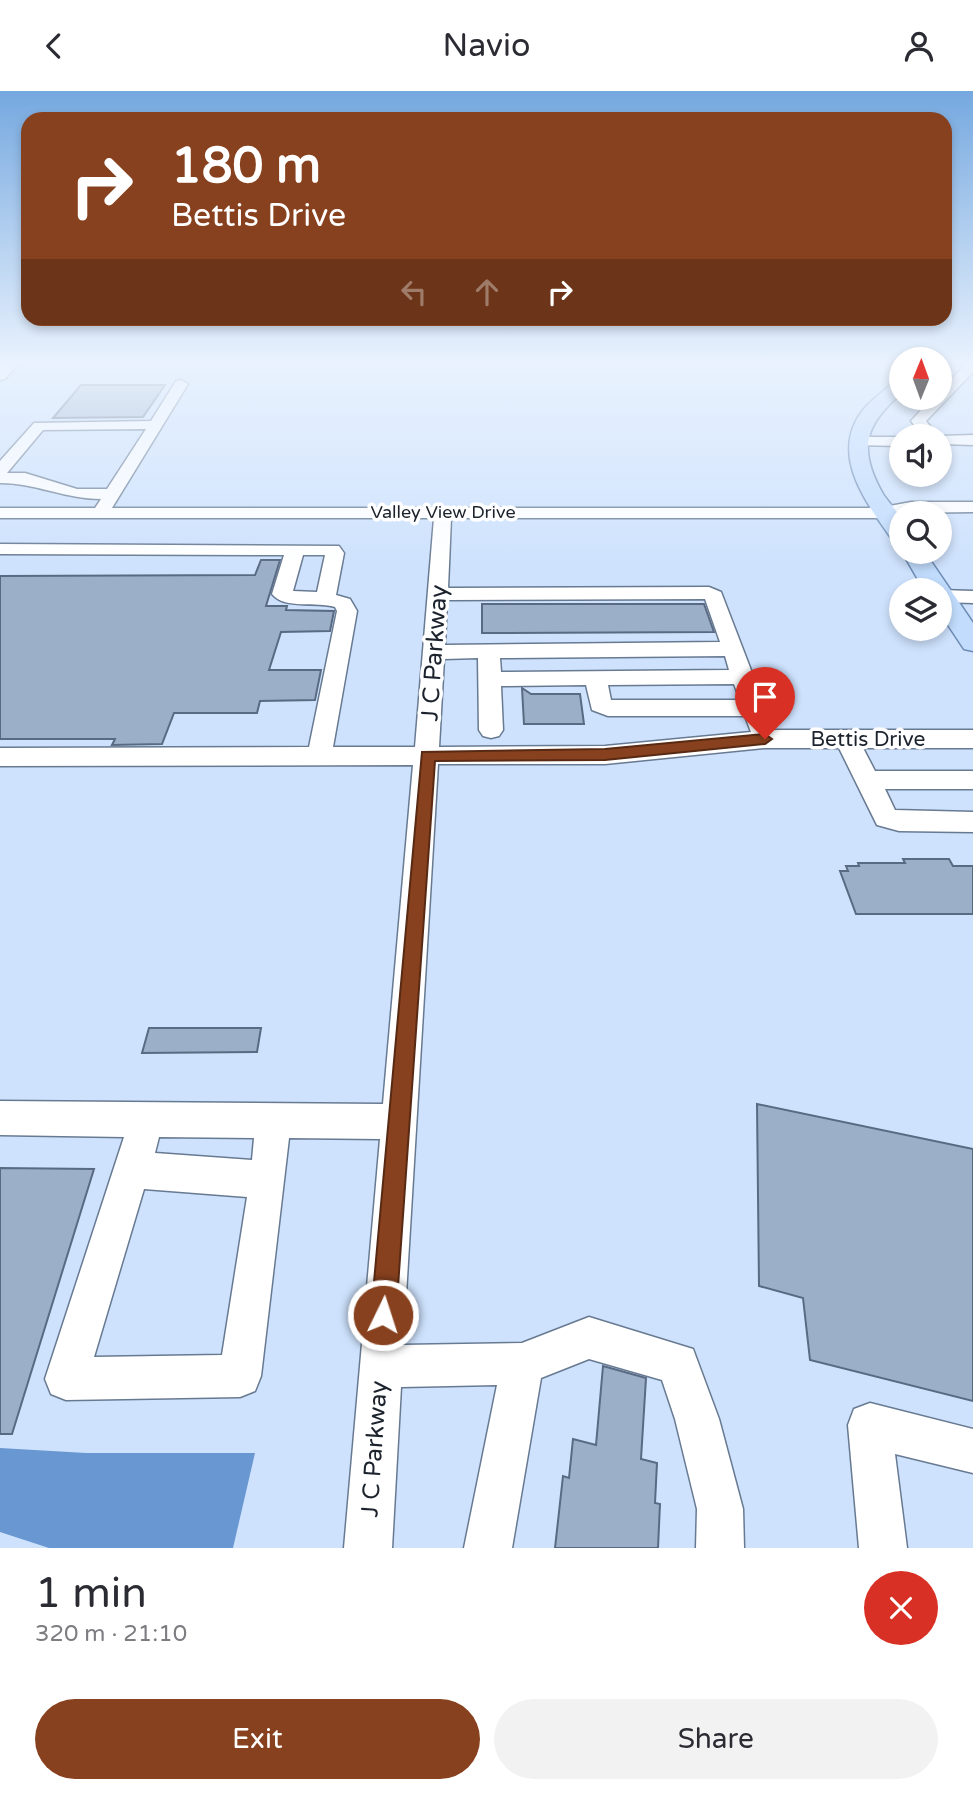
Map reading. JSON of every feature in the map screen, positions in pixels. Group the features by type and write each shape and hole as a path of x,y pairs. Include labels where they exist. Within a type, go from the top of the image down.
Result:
{"main road":[{"path":"862,431 856,449 860,468 889,507"},
{"path":"952,612 973,643"}],"street":[{"path":"0,471 35,431"},
{"path":"102,512 152,431"},
{"path":"952,440 973,440"},
{"path":"858,442 889,442"},
{"path":"0,478 25,478 76,493 113,494"},
{"name":"Valley View Drive","path":"952,507 973,507"},
{"name":"J C Parkway","path":"368,1548 397,1122 428,756 443,512"},
{"name":"Valley View Drive","path":"0,513 889,512"},
{"path":"952,515 973,515"},
{"path":"0,549 333,550 335,553 326,598"},
{"path":"295,550 282,594 287,597 326,598 343,603 347,611 319,756"},
{"path":"438,594 709,593 714,596 765,739"},
{"path":"952,595 973,597"},
{"path":"434,653 733,649"},
{"path":"489,652 491,730"},
{"path":"490,679 743,677"},
{"path":"596,678 600,704 608,708 754,708"},
{"name":"Bettis Drive","path":"428,756 616,754 765,739 973,739"},
{"path":"847,739 883,814 891,820 973,822"},
{"path":"0,757 428,756"},
{"path":"867,780 973,780"},
{"path":"0,1118 397,1122"},
{"path":"147,1120 66,1379 240,1376 268,1180 273,1121"},
{"path":"131,1170 268,1180"},
{"path":"380,1366 522,1364 589,1338 678,1364 697,1419 720,1509 720,1548"},
{"path":"488,1548 522,1364"},
{"path":"883,1548 870,1425 973,1451"}],"water":[{"path":"0,1448 86,1453 255,1453 233,1548 49,1548 0,1532"}],"building":[{"path":"261,560 280,560 266,606 287,606 286,610 334,611 330,631 281,632 269,670 321,670 315,700 260,701 257,713 174,713 162,744 112,745 115,739 0,739 0,576 255,575"},
{"path":"482,604 704,604 714,632 482,633"},
{"path":"522,688 531,694 580,694 584,724 524,724"},
{"path":"903,859 949,859 953,866 973,866 973,914 856,914 840,871 848,871 846,866 859,866 858,863 905,863"},
{"path":"149,1028 261,1028 257,1052 142,1053"},
{"path":"757,1104 973,1149 973,1401 810,1360 803,1298 759,1286"},
{"path":"0,1168 94,1169 12,1434 0,1434"},
{"path":"603,1366 646,1378 641,1459 657,1463 655,1503 660,1504 658,1548 555,1548 563,1476 569,1478 573,1439 596,1445"}],"route":[{"path":"383,1315 428,756 605,755 765,739"}]}
